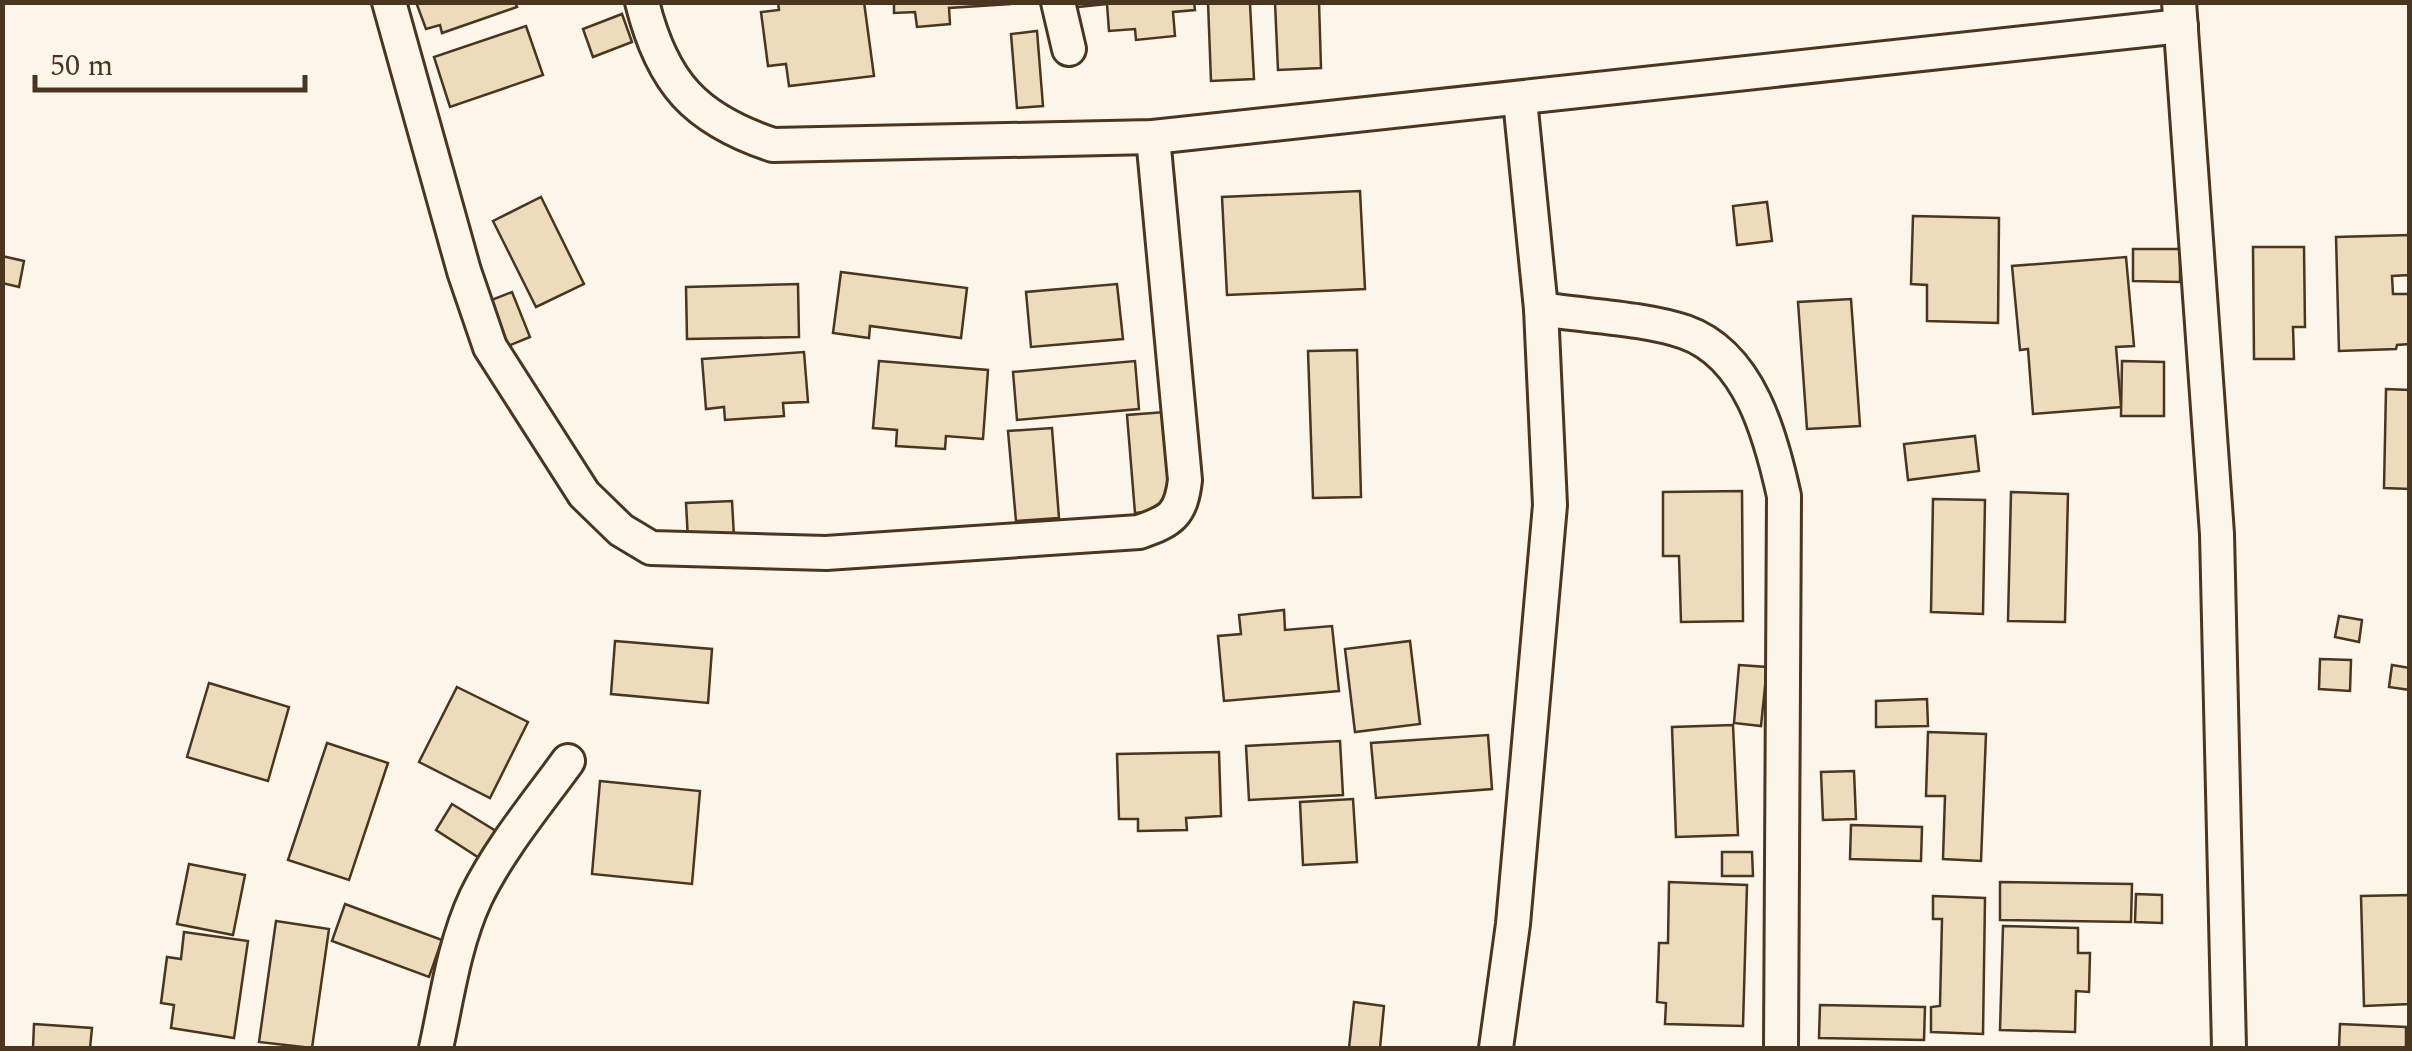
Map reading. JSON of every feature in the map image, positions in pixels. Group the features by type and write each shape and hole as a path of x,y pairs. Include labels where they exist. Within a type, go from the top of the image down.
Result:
{"street":[{"path":"389,2 464,271 490,347 584,494 621,530 651,548 826,553 1138,532 1164,524 1182,505 1185,480 1154,137"},
{"path":"642,2 654,47 684,91 724,128 773,145 1154,137 1520,100 2180,14 2217,534 2228,1048"},
{"path":"1058,2 1069,49"},
{"path":"1496,1048 1513,924 1550,504 1541,309 1520,100"},
{"path":"1541,309 1687,332 1729,363 1754,399 1774,450 1784,496 1780,1048"},
{"path":"436,1048 457,954 476,899 501,853 568,761"}],"building":[{"path":"416,2 515,2 517,7 442,33 440,25 426,29"},
{"path":"778,2 864,2 874,76 789,86 786,64 768,66 761,12 779,10"},
{"path":"894,2 1010,4 949,8 950,24 917,27 915,12 894,13"},
{"path":"1077,2 1194,2 1195,10 1173,12 1175,36 1136,40 1135,29 1109,31 1107,4 1077,7"},
{"path":"1208,2 1319,2 1321,68 1278,70 1275,3 1250,4 1254,79 1211,81"},
{"path":"622,14 632,42 593,57 583,29"},
{"path":"526,26 543,75 450,107 434,57"},
{"path":"1037,31 1043,106 1017,108 1011,34"},
{"path":"1360,191 1365,289 1227,295 1222,197"},
{"path":"541,197 584,284 536,307 493,221"},
{"path":"1767,202 1772,241 1737,245 1733,206"},
{"path":"1913,216 1999,218 1998,323 1927,321 1927,285 1911,284"},
{"path":"2410,235 2410,275 2392,276 2393,294 2410,294 2410,344 2397,345 2396,349 2339,351 2336,237"},
{"path":"2253,247 2304,247 2305,327 2293,327 2294,359 2254,359"},
{"path":"2133,249 2180,249 2180,282 2133,281"},
{"path":"2,256 24,261 19,287 2,283"},
{"path":"2126,257 2134,346 2116,347 2121,407 2033,414 2028,349 2020,350 2012,266"},
{"path":"841,272 967,288 961,338 870,326 869,338 833,333"},
{"path":"798,284 799,337 687,339 686,287"},
{"path":"1117,284 1123,339 1031,347 1026,292"},
{"path":"512,292 530,337 508,346 489,301"},
{"path":"1851,299 1860,426 1807,429 1798,302"},
{"path":"1357,350 1361,497 1313,498 1308,351"},
{"path":"804,352 808,402 783,403 784,416 725,420 724,407 706,409 702,359"},
{"path":"879,361 988,370 983,439 946,436 945,449 896,446 897,430 873,428"},
{"path":"1135,361 1139,409 1017,420 1013,372"},
{"path":"2122,361 2164,362 2164,416 2121,416"},
{"path":"2386,389 2410,390 2410,489 2384,488"},
{"path":"1165,412 1173,509 1135,513 1127,415"},
{"path":"1052,428 1059,518 1016,521 1008,431"},
{"path":"1975,436 1979,471 1908,480 1904,444"},
{"path":"1742,491 1743,621 1681,622 1679,556 1663,556 1663,492"},
{"path":"2011,492 2068,494 2065,622 2008,621"},
{"path":"1933,499 1985,500 1983,614 1931,612"},
{"path":"732,501 734,537 688,540 686,503"},
{"path":"1284,610 1285,630 1332,626 1339,691 1224,701 1218,636 1241,634 1239,615"},
{"path":"2339,616 2362,620 2359,642 2335,637"},
{"path":"615,641 712,649 708,703 611,694"},
{"path":"1410,641 1420,724 1355,732 1345,649"},
{"path":"2320,659 2351,660 2350,691 2319,689"},
{"path":"1739,665 1767,667 1761,726 1734,723"},
{"path":"2392,665 2410,668 2410,690 2389,687"},
{"path":"209,683 289,707 268,781 187,757"},
{"path":"457,687 528,722 490,798 419,762"},
{"path":"1927,699 1928,726 1876,727 1876,701"},
{"path":"1733,725 1738,835 1676,837 1672,727"},
{"path":"1928,732 1986,734 1981,861 1943,859 1945,796 1926,796"},
{"path":"1488,735 1492,789 1376,798 1371,743"},
{"path":"1340,741 1343,795 1249,800 1246,746"},
{"path":"327,743 388,763 349,880 288,860"},
{"path":"1219,752 1221,816 1186,818 1187,830 1138,831 1138,819 1119,819 1117,754"},
{"path":"1854,771 1856,819 1823,820 1821,772"},
{"path":"600,781 700,791 692,884 592,874"},
{"path":"1353,799 1357,862 1303,865 1300,802"},
{"path":"452,804 504,836 487,863 436,830"},
{"path":"1851,825 1922,827 1921,861 1850,859"},
{"path":"1722,852 1752,852 1753,876 1722,876"},
{"path":"189,864 245,875 233,935 177,924"},
{"path":"1669,882 1747,885 1743,1026 1665,1024 1666,1003 1657,1002 1659,943 1668,943"},
{"path":"2000,882 2132,884 2131,922 2000,920"},
{"path":"2136,894 2162,895 2162,923 2135,922"},
{"path":"2410,895 2410,1004 2364,1006 2361,896"},
{"path":"1933,896 1985,898 1983,1034 1931,1032 1931,1007 1940,1006 1942,919 1933,919"},
{"path":"345,904 442,940 429,977 332,941"},
{"path":"276,921 329,929 312,1048 259,1042"},
{"path":"2003,926 2078,928 2078,953 2090,953 2089,992 2076,991 2075,1032 2000,1030"},
{"path":"184,932 248,941 234,1038 171,1028 174,1005 161,1003 167,957 181,959"},
{"path":"1354,1002 1384,1006 1380,1048 1349,1048"},
{"path":"1820,1005 1925,1007 1924,1040 1819,1038"},
{"path":"34,1024 92,1028 90,1048 33,1048"},
{"path":"2340,1024 2406,1027 2406,1048 2339,1048"}]}
